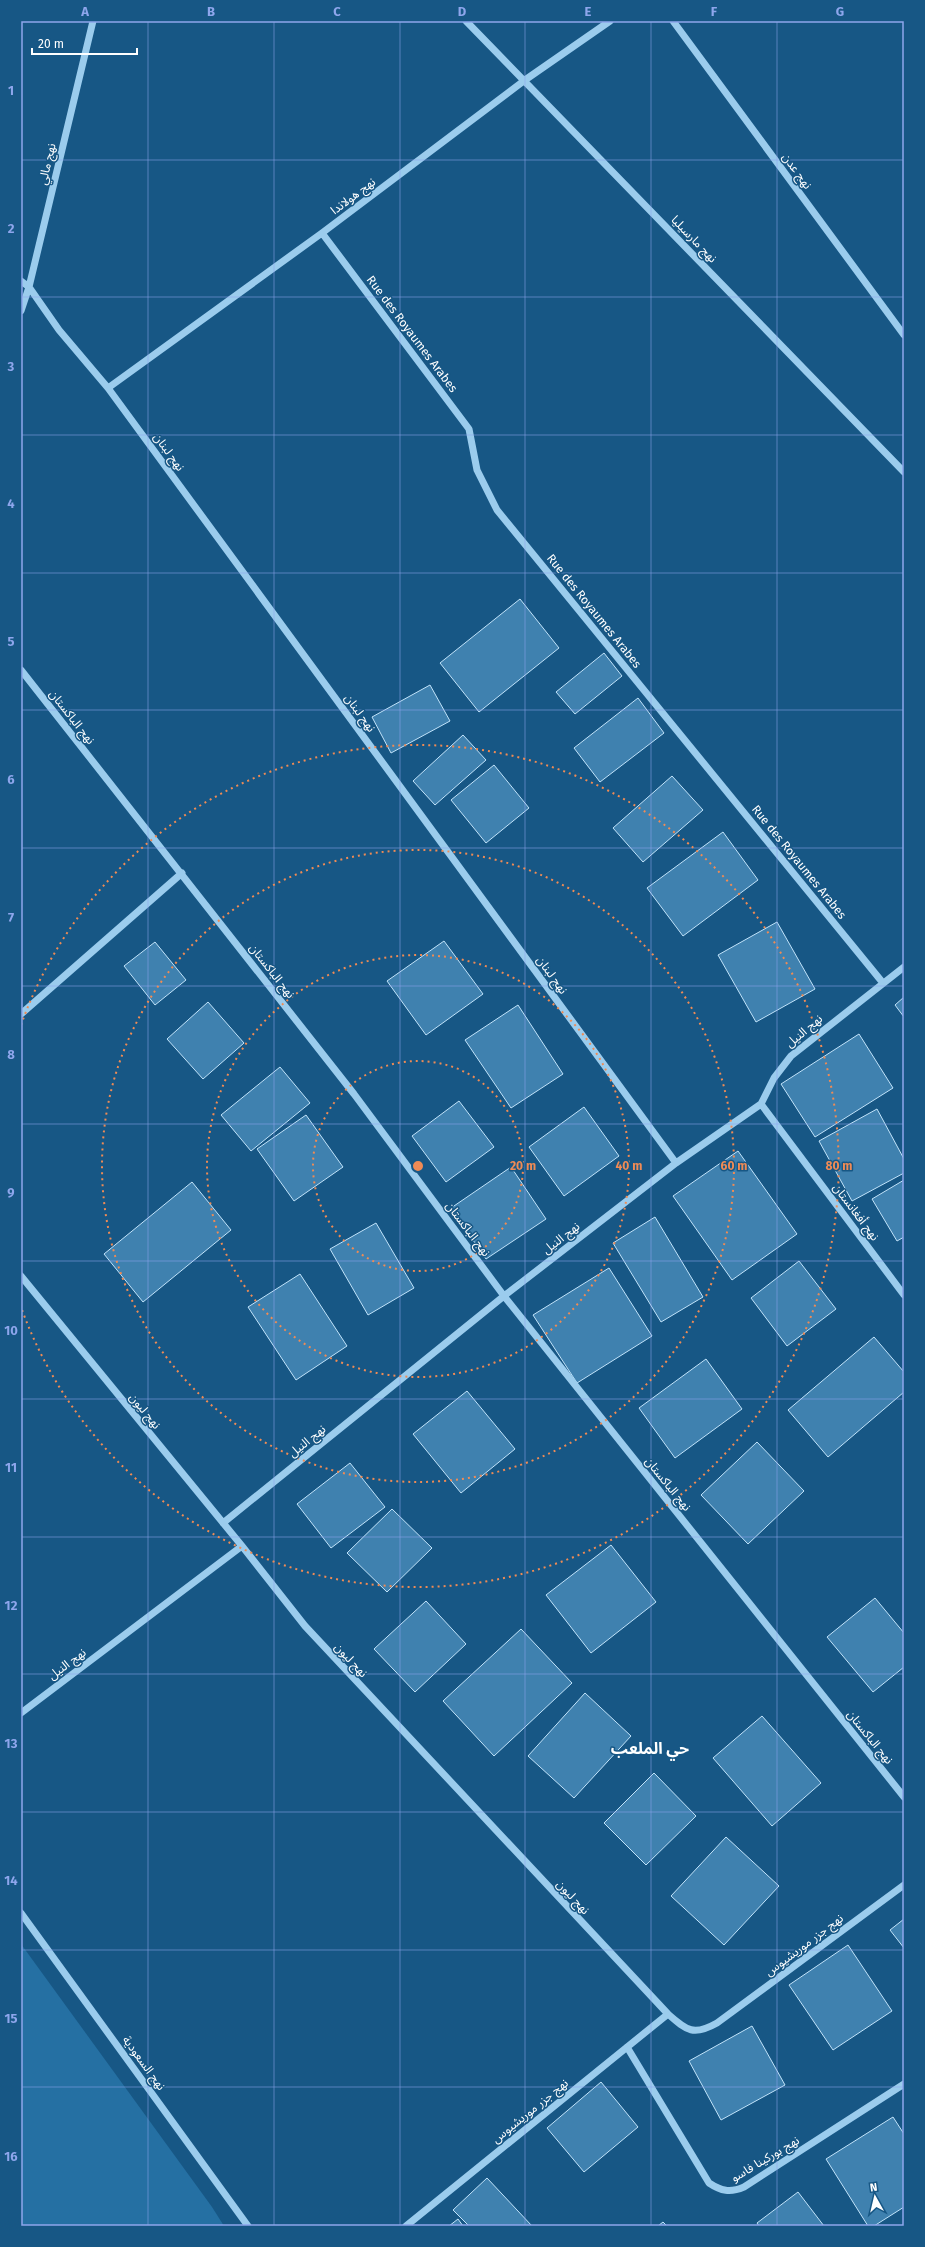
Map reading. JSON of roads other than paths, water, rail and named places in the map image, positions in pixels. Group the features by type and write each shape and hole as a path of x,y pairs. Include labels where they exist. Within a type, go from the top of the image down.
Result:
{"street":[{"name":"نهج مالي","path":"21,311 29,287 93,21"},
{"name":"نهج مارسيليا","path":"466,21 525,80 904,472"},
{"name":"نهج هولاندا","path":"108,388 322,233 525,80 610,21"},
{"name":"نهج عدن","path":"673,21 904,335"},
{"name":"Rue des Royaumes Arabes","path":"322,233 469,429 477,470 497,510 883,983"},
{"name":"نهج لبنان","path":"21,281 29,287 59,330 108,388 676,1163"},
{"name":"نهج الباكستان","path":"21,670 354,1094 504,1296 904,1797"},
{"path":"21,1014 182,874"},
{"name":"نهج النيل","path":"223,1523 504,1296 676,1163 761,1104 774,1078 791,1056 904,967"},
{"name":"نهج أفغانستان","path":"761,1104 904,1295"},
{"name":"نهج ليون","path":"21,1276 242,1546 305,1626 668,2014 684,2029 695,2031"},
{"name":"نهج النيل","path":"21,1713 242,1546"},
{"name":"نهج جزر موريشيوس","path":"695,2031 707,2029 717,2023 904,1885"},
{"name":"نهج السعودية","path":"21,1913 248,2226"},
{"name":"نهج جزر موريشيوس","path":"406,2226 668,2014"},
{"name":"نهج بوركينا فاسو","path":"627,2047 708,2183 719,2190 733,2191 744,2187 904,2085"}],"district":[{"name":"حي الملعب","path":"650,1748"}]}
